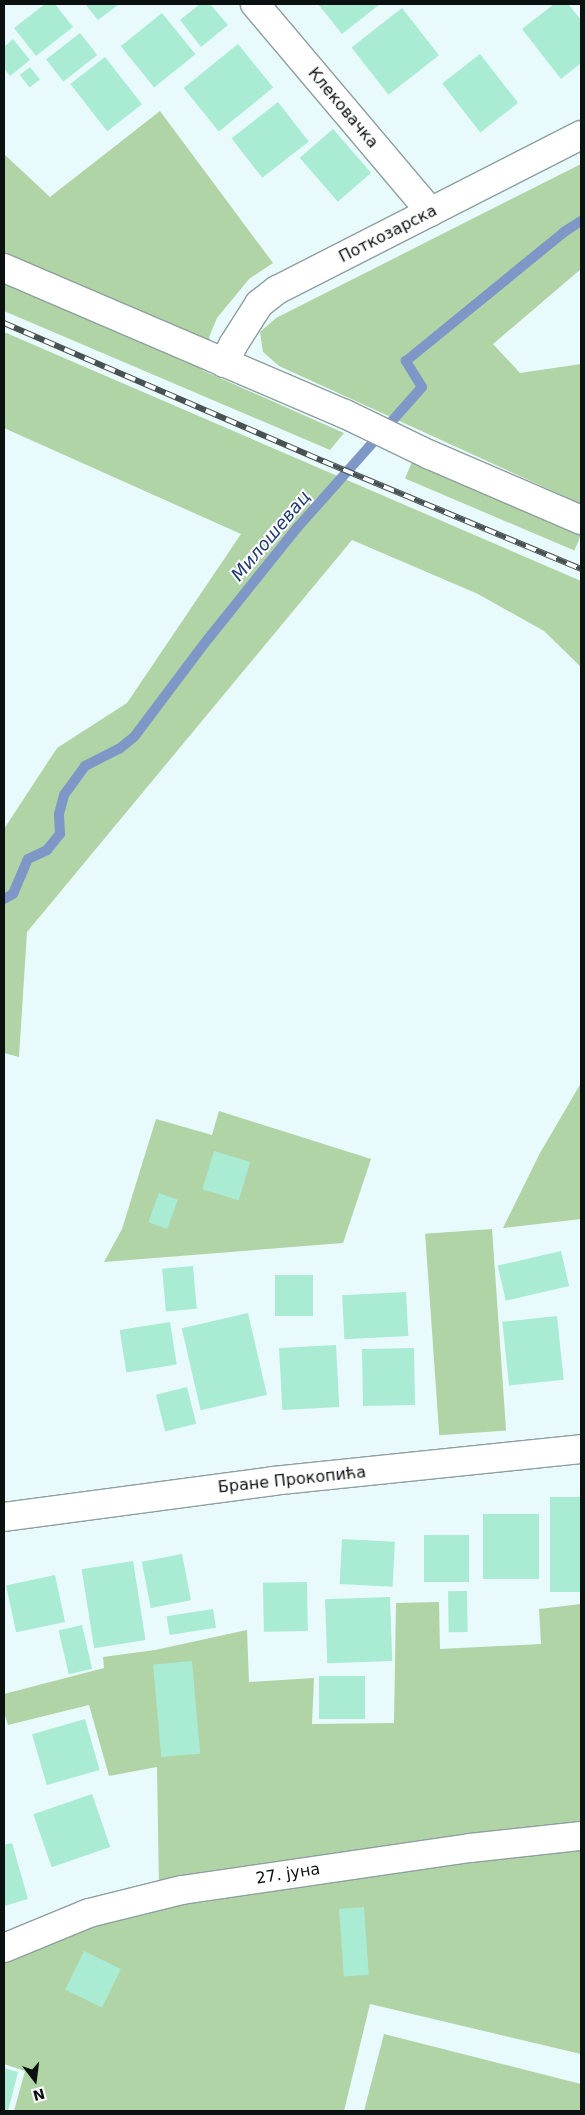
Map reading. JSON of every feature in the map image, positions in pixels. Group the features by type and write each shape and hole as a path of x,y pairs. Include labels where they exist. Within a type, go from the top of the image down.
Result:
{"street":[{"name":"Клековачка","path":"255,4 431,212"},
{"name":"Поткозарска","path":"224,363 258,304 277,290 581,135"},
{"path":"4,268 345,414 430,455 581,520"},
{"name":"Бране Прокопића","path":"4,1516 273,1481 581,1449"},
{"name":"27. јуна","path":"4,1948 89,1913 182,1890 470,1848 581,1836"}],"green space":[{"path":"160,111 273,263 249,279 217,318 209,337 214,349 202,370 344,433 330,450 4,311 4,154 50,197"},
{"path":"581,164 581,269 493,344 520,373 581,364 581,504 279,366 263,352 260,332 276,318"},
{"path":"4,332 581,581 581,667 544,631 478,594 352,540 27,932 19,1057 4,1053 4,829 57,748 127,703 241,534 4,428"},
{"path":"412,462 581,534 574,550 405,479"},
{"path":"581,1083 581,1219 503,1228 540,1153"},
{"path":"219,1111 371,1159 343,1243 104,1262 122,1229 156,1119 212,1135"},
{"path":"492,1229 506,1431 439,1435 425,1234"},
{"path":"439,1602 440,1649 541,1644 539,1609 581,1604 581,1827 159,1888 157,1767 109,1776 89,1705 8,1725 4,1712 4,1694 104,1668 103,1657 155,1650 247,1630 249,1682 314,1678 312,1724 394,1723 396,1603"},
{"path":"581,1847 581,2054 370,2004 344,2111 14,2111 25,2071 4,2064 4,1958 73,1931 250,1888"},
{"path":"384,2034 581,2084 581,2111 364,2111"}],"building":[{"path":"45,4 55,4 73,27 36,56 14,28"},
{"path":"85,4 119,4 98,20"},
{"path":"200,4 210,4 228,25 201,47 180,20"},
{"path":"318,4 380,4 342,34"},
{"path":"554,4 568,4 581,20 581,63 561,79 522,29"},
{"path":"402,8 439,55 389,95 352,47"},
{"path":"162,13 195,54 154,88 121,46"},
{"path":"80,33 97,55 63,82 46,59"},
{"path":"13,39 30,60 10,76 4,68 4,47"},
{"path":"238,44 273,88 219,132 184,88"},
{"path":"480,54 518,103 480,132 442,84"},
{"path":"105,57 142,104 107,131 70,84"},
{"path":"30,67 40,80 30,88 20,75"},
{"path":"278,102 309,141 262,178 232,138"},
{"path":"333,129 371,173 338,202 300,158"},
{"path":"214,1151 250,1162 239,1200 202,1189"},
{"path":"159,1193 178,1200 167,1229 148,1222"},
{"path":"561,1251 569,1286 506,1301 498,1266"},
{"path":"193,1266 197,1309 166,1312 162,1269"},
{"path":"275,1275 313,1275 313,1316 275,1316"},
{"path":"406,1292 408,1336 344,1339 342,1295"},
{"path":"248,1313 267,1395 201,1410 182,1328"},
{"path":"557,1316 564,1380 509,1385 502,1322"},
{"path":"170,1322 177,1364 126,1372 120,1330"},
{"path":"336,1345 339,1407 282,1410 279,1348"},
{"path":"414,1348 415,1405 363,1406 362,1349"},
{"path":"187,1387 196,1424 165,1432 156,1395"},
{"path":"550,1497 581,1497 581,1592 550,1592"},
{"path":"483,1514 539,1514 539,1579 483,1579"},
{"path":"424,1535 469,1535 469,1582 424,1582"},
{"path":"342,1539 395,1542 393,1587 340,1584"},
{"path":"182,1554 191,1600 151,1608 142,1562"},
{"path":"133,1561 146,1640 94,1648 82,1569"},
{"path":"55,1575 65,1622 16,1632 6,1585"},
{"path":"307,1582 308,1631 264,1632 263,1583"},
{"path":"448,1591 467,1591 468,1632 449,1632"},
{"path":"390,1597 392,1661 327,1663 325,1599"},
{"path":"213,1609 216,1628 170,1635 167,1616"},
{"path":"82,1625 92,1669 69,1674 59,1630"},
{"path":"192,1661 200,1754 161,1757 153,1664"},
{"path":"319,1676 365,1676 365,1719 319,1719"},
{"path":"85,1719 100,1770 47,1785 32,1734"},
{"path":"92,1794 110,1847 52,1867 33,1814"},
{"path":"12,1843 28,1899 4,1906 4,1845"},
{"path":"364,1907 369,1975 344,1977 339,1909"},
{"path":"84,1951 121,1969 102,2008 65,1990"},
{"path":"4,2068 18,2072 8,2111 4,2111"}],"waterway":[{"name":"Милошевац","path":"4,899 13,894 28,859 47,850 60,834 59,814 64,795 85,766 119,749 134,737 204,644 297,528 422,387 406,361 564,232 581,221"}],"railway":[{"path":"4,323 323,461 581,569"}]}
